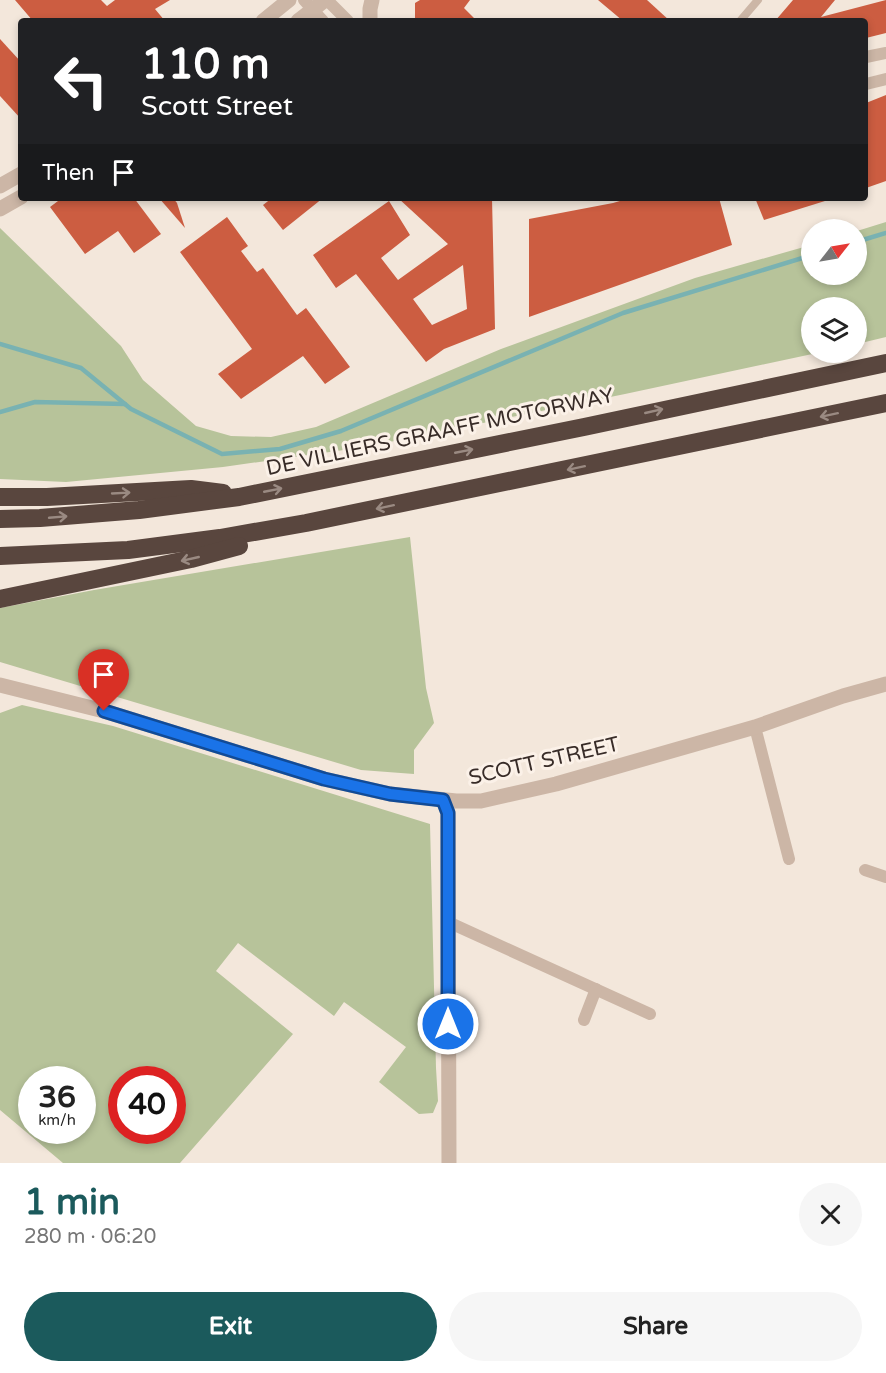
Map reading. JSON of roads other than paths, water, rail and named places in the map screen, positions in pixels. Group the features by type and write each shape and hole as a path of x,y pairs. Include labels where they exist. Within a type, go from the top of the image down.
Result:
{"highway":[{"name":"DE VILLIERS GRAAFF MOTORWAY","path":"0,519 139,510 239,497 886,363"},
{"path":"0,556 128,550 306,524 886,403"},
{"path":"0,497 47,497 191,489 239,497"},
{"path":"0,599 191,559 306,524"}],"street":[{"path":"267,18 289,0"},
{"path":"313,10 326,0 345,18"},
{"path":"370,18 372,0"},
{"path":"743,18 758,0"},
{"path":"868,56 886,52"},
{"path":"868,84 886,79"},
{"path":"0,186 18,176"},
{"path":"0,209 18,199"},
{"name":"SCOTT STREET","path":"0,685 104,711 324,779 449,805 481,801 556,784 755,727 843,696 886,684"},
{"path":"755,727 789,858"},
{"path":"449,805 449,1163"},
{"path":"865,870 886,877"},
{"path":"448,922 651,1014"},
{"path":"584,1020 596,989"}],"waterway":[{"path":"867,239 886,233"},
{"path":"0,344 81,368 131,409 222,454 280,449 341,431 623,313 801,258"},
{"path":"0,412 35,402 125,404"}]}
